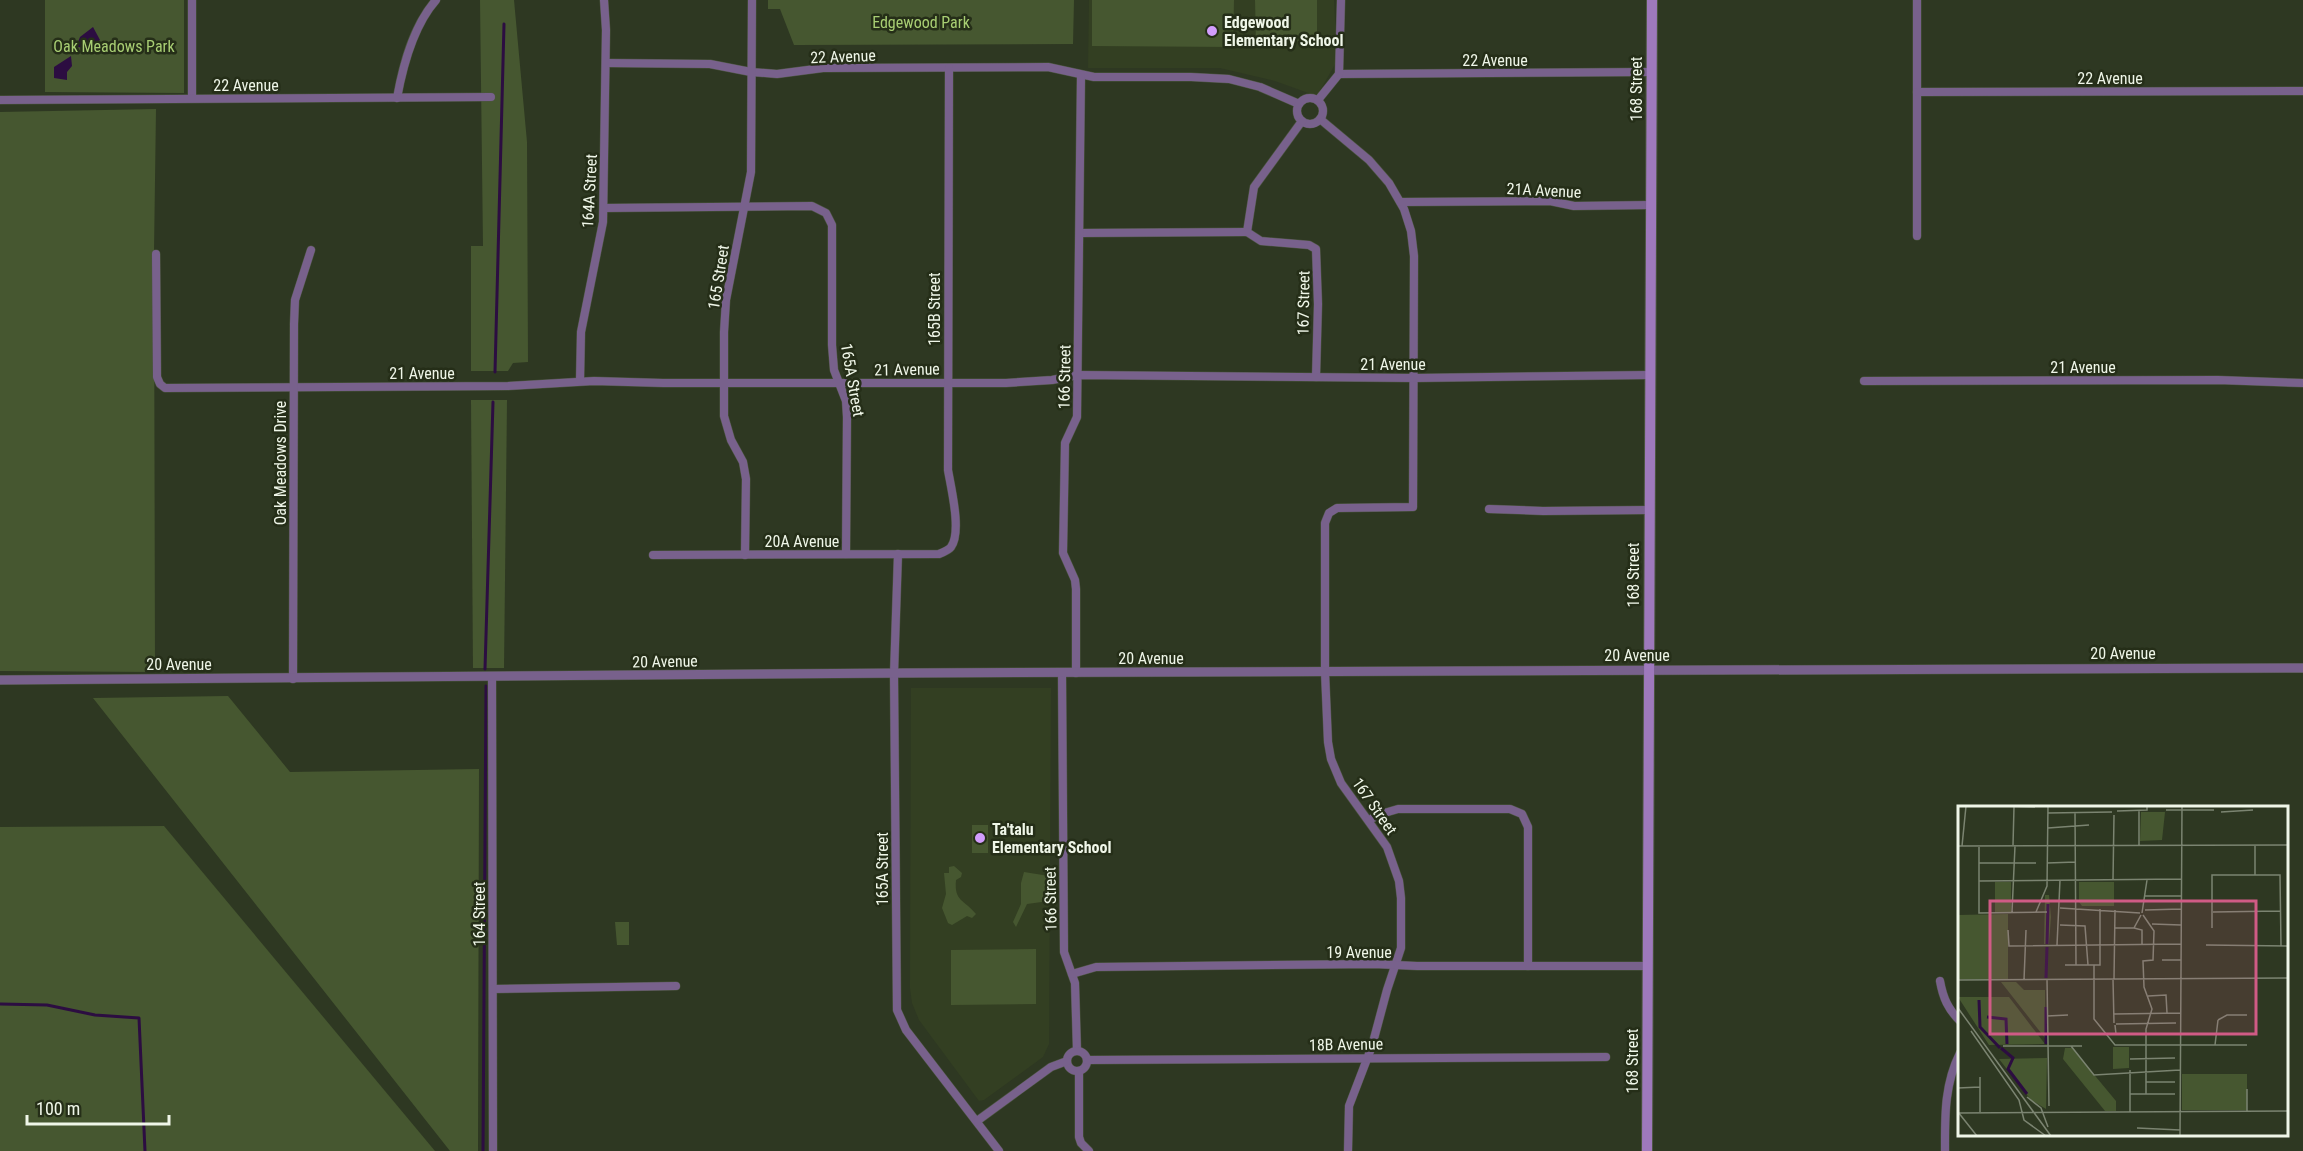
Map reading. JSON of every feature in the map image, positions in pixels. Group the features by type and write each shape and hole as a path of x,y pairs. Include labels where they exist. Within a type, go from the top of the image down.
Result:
{"main road":[{"name":"168 Street","path":"1647,1151 1652,0"}],"street":[{"path":"192,0 192,98"},
{"path":"398,98 411,45 420,24 436,0"},
{"name":"164A Street","path":"580,381 581,332 604,208 606,63 604,0"},
{"name":"165 Street","path":"745,555 746,479 743,462 731,440 724,416 724,383 726,300 751,172 752,0"},
{"path":"1318,100 1339,74 1341,0"},
{"path":"1917,0 1917,237"},
{"name":"22 Avenue","path":"606,63 710,64 751,72 777,74 823,68 1048,67 1081,75 1229,79 1260,87 1299,104"},
{"name":"165B Street","path":"949,68 948,470 956,523 955,541 950,549"},
{"name":"22 Avenue","path":"1339,74 1652,72"},
{"name":"166 Street","path":"1076,673 1076,589 1075,580 1063,553 1065,443 1077,417 1081,75"},
{"name":"22 Avenue","path":"1917,92 2303,91"},
{"name":"22 Avenue","path":"0,100 491,97"},
{"path":"1305,98 1318,100 1323,107 1320,119 1314,123 1302,121 1297,112 1299,104 1305,98"},
{"path":"1320,119 1369,160 1389,183 1401,202 1411,231 1414,256 1415,378"},
{"path":"1080,233 1247,232 1254,187 1302,121"},
{"name":"21A Avenue","path":"1401,202 1550,201 1574,206 1651,205"},
{"name":"165A Street","path":"744,207 812,206 826,213 831,225 834,370 846,401 847,417 846,554"},
{"path":"604,208 744,207"},
{"name":"167 Street","path":"1247,232 1261,241 1309,245 1316,249 1318,255 1316,377"},
{"name":"Oak Meadows Drive","path":"293,679 295,300 311,250"},
{"name":"21 Avenue","path":"156,254 157,377 165,388 508,386 580,381 839,384 1041,381 1078,375 1415,378 1649,375"},
{"name":"167 Street","path":"1348,1151 1349,1106 1367,1058 1396,965 1402,934 1399,881 1388,847 1345,789 1331,759 1327,734 1325,672 1325,523 1329,513 1337,508 1413,507 1415,378"},
{"name":"21 Avenue","path":"1864,381 2218,380 2303,383"},
{"path":"1489,509 1649,510"},
{"name":"20A Avenue","path":"653,555 939,554 950,549"},
{"name":"165A Street","path":"898,554 894,674 897,1010 906,1030 999,1151"},
{"name":"20 Avenue","path":"0,680 2303,668"},
{"name":"166 Street","path":"1062,673 1064,952 1076,990 1077,1051"},
{"name":"164 Street","path":"492,677 493,1151"},
{"path":"1369,820 1387,811 1398,809 1510,809 1522,814 1528,827 1528,966"},
{"name":"19 Avenue","path":"1072,974 1096,967 1647,966"},
{"path":"1940,981 1943,997 1950,1012 1958,1020"},
{"path":"493,989 676,986"},
{"path":"1077,1051 1083,1053 1087,1060 1085,1067 1079,1071 1070,1068 1067,1062 1070,1053 1077,1051"},
{"path":"1945,1151 1946,1096 1958,1056"},
{"name":"18B Avenue","path":"1087,1060 1606,1057"},
{"path":"977,1121 1051,1067 1067,1062"},
{"path":"1079,1071 1079,1137 1086,1149"}],"shaded area":[{"name":"Edgewood Elementary School","path":"1089,0 1334,0 1337,61 1318,94 1220,68 1088,68"},
{"path":"93,27 100,40 91,48 76,47 80,37"},
{"path":"71,56 72,66 67,72 67,80 54,78 54,67"},
{"name":"Ta'talu Elementary School","path":"911,688 1051,688 1049,1044 1043,1057 984,1100 979,1101 919,1020 912,1003 910,988"}],"green space":[{"name":"Oak Meadows Park","path":"45,0 184,0 184,93 45,92"},
{"path":"480,0 514,0 527,142 528,362 513,363 508,371 471,371 471,246 483,246"},
{"name":"Edgewood Park","path":"768,0 1074,0 1073,44 794,45 780,9 768,9"},
{"path":"1092,0 1234,0 1233,47 1092,46"},
{"path":"1255,0 1317,0 1317,41 1256,42"},
{"path":"156,109 155,672 0,671 0,112"},
{"path":"471,400 507,400 504,668 473,668"},
{"path":"228,696 290,772 479,769 478,1151 450,1151 93,698"},
{"path":"972,825 988,825 988,853 972,853"},
{"path":"164,826 435,1151 0,1151 0,827"},
{"path":"954,866 962,873 961,877 956,880 958,896 976,914 972,918 967,916 952,925 948,923 942,908 946,894 944,873 949,873 949,867"},
{"path":"1024,872 1049,876 1049,901 1027,904 1016,927 1013,922 1021,904 1021,883"},
{"path":"615,922 629,922 629,945 617,945"},
{"path":"1036,949 1036,1004 951,1005 951,950"}],"waterway":[{"path":"495,372 504,24"},
{"path":"485,669 493,402"},
{"path":"483,1151 486,686"},
{"path":"0,1004 47,1005 95,1015 139,1018 145,1151"}],"place":[{"name":"Edgewood Elementary School","path":"1212,31"},
{"name":"Ta'talu Elementary School","path":"980,838"}]}
